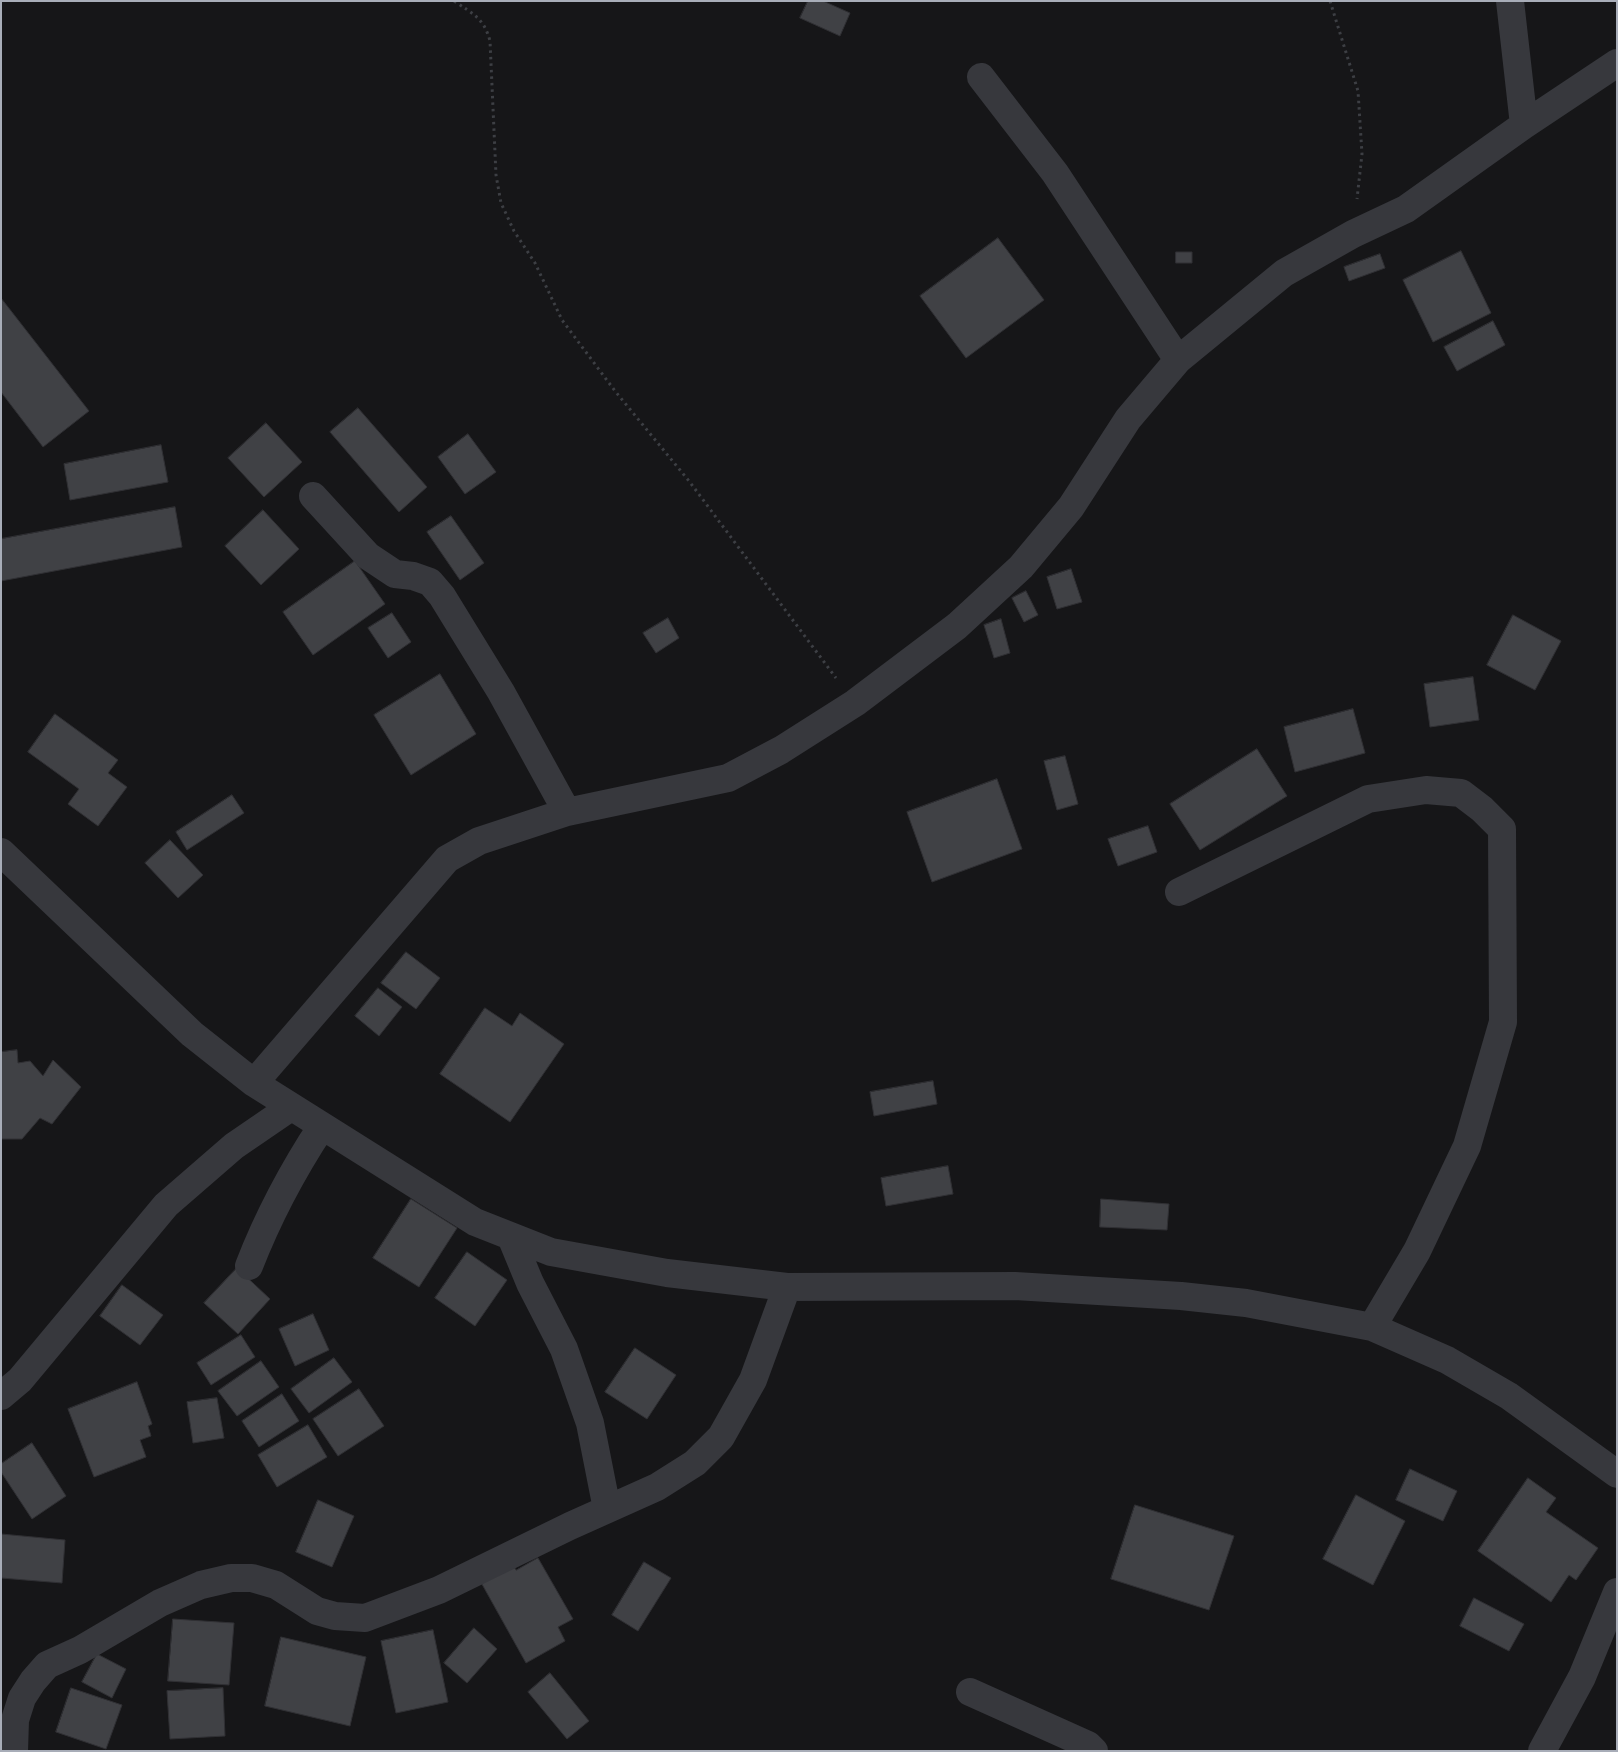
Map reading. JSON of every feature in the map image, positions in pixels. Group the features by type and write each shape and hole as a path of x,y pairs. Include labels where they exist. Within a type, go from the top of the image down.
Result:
{"street":[{"path":"1510,1 1524,125"},
{"path":"254,1084 447,860 479,841 566,812 728,778 781,750 854,703 957,626 1021,566 1071,506 1128,419 1178,360 1284,272 1354,234 1406,209 1524,125 1617,63"},
{"path":"981,77 1055,174 1178,360"},
{"path":"313,496 368,556 394,574 413,576 430,582 442,596 501,692 566,812"},
{"path":"1179,892 1368,799 1426,790 1461,793 1482,809 1502,829 1502,1022 1467,1146 1417,1251 1372,1328"},
{"path":"1,852 192,1034 254,1084 475,1222 552,1252 667,1274 787,1286 1015,1286 1082,1288 1246,1302 1372,1328 1447,1360 1509,1396 1617,1474"},
{"path":"1,1396 20,1380 166,1205 234,1146 291,1107"},
{"path":"249,1266 267,1225 305,1152 322,1126"},
{"path":"511,1236 530,1284 564,1349 590,1423 607,1509"},
{"path":"14,1751 15,1720 22,1698 47,1665 80,1650 160,1603 201,1585 232,1578 252,1578 276,1585 317,1611 334,1616 365,1618 439,1590 657,1487 695,1463 722,1436 753,1380 787,1286"},
{"path":"1542,1751 1582,1677 1617,1592"},
{"path":"970,1692 1088,1746 1094,1751"}],"path":[{"path":"454,1 481,20 486,27 490,41 496,175 502,203 514,231 535,263 562,320 615,391 689,481 854,703"},
{"path":"1330,1 1358,91 1362,154 1354,234"}],"building":[{"path":"808,1 823,1 850,13 840,36 800,18"},
{"path":"998,238 1044,300 966,358 920,296"},
{"path":"1461,251 1491,313 1433,342 1403,280"},
{"path":"1176,252 1192,252 1192,263 1176,263"},
{"path":"1380,254 1385,268 1349,281 1344,267"},
{"path":"1,298 89,411 43,447 1,392"},
{"path":"1493,321 1505,345 1457,371 1444,347"},
{"path":"358,408 427,487 399,512 330,432"},
{"path":"266,423 302,462 264,497 228,458"},
{"path":"468,434 496,472 465,494 438,457"},
{"path":"161,445 168,482 70,500 64,464"},
{"path":"175,507 182,547 1,581 1,539"},
{"path":"263,510 299,549 261,585 225,546"},
{"path":"451,516 484,563 460,580 427,532"},
{"path":"355,561 385,604 313,655 283,612"},
{"path":"1071,569 1082,602 1057,609 1047,577"},
{"path":"1026,591 1038,615 1024,622 1012,598"},
{"path":"392,613 411,642 388,658 368,628"},
{"path":"1513,615 1561,641 1535,690 1487,665"},
{"path":"668,618 679,638 656,653 643,633"},
{"path":"1001,619 1010,653 994,658 984,625"},
{"path":"440,674 476,734 411,775 374,715"},
{"path":"1473,677 1479,720 1430,727 1424,684"},
{"path":"1353,709 1365,753 1295,772 1284,727"},
{"path":"55,714 118,760 108,773 127,787 98,826 68,804 79,789 28,752"},
{"path":"1257,749 1287,796 1200,850 1170,804"},
{"path":"1065,756 1078,804 1057,810 1044,761"},
{"path":"997,779 1022,849 932,882 907,812"},
{"path":"232,795 244,813 187,850 176,832"},
{"path":"1148,826 1157,852 1118,866 1108,839"},
{"path":"170,840 203,875 178,898 145,863"},
{"path":"406,952 440,978 416,1009 381,983"},
{"path":"378,988 402,1007 379,1036 355,1016"},
{"path":"485,1008 512,1026 520,1013 564,1044 510,1122 440,1074"},
{"path":"17,1050 18,1063 30,1061 43,1076 53,1060 81,1087 52,1124 40,1118 22,1139 1,1139 1,1052"},
{"path":"933,1081 937,1104 874,1116 870,1092"},
{"path":"948,1166 953,1194 886,1206 881,1178"},
{"path":"411,1199 457,1228 419,1287 373,1258"},
{"path":"1101,1199 1169,1204 1167,1230 1100,1227"},
{"path":"467,1252 507,1280 475,1326 435,1298"},
{"path":"237,1268 270,1299 238,1334 204,1303"},
{"path":"122,1285 163,1315 140,1345 100,1316"},
{"path":"313,1314 329,1350 295,1366 279,1329"},
{"path":"241,1335 255,1357 211,1385 197,1363"},
{"path":"635,1348 676,1375 647,1419 605,1392"},
{"path":"334,1358 352,1382 309,1413 291,1389"},
{"path":"261,1361 279,1387 237,1416 218,1391"},
{"path":"137,1382 152,1424 148,1426 151,1436 140,1440 146,1457 94,1477 68,1409"},
{"path":"359,1389 384,1426 338,1456 313,1419"},
{"path":"282,1394 299,1421 259,1447 242,1421"},
{"path":"217,1398 224,1438 193,1443 187,1402"},
{"path":"308,1425 327,1457 277,1487 258,1455"},
{"path":"32,1443 66,1496 32,1519 1,1472 1,1464"},
{"path":"1410,1469 1457,1491 1443,1521 1396,1500"},
{"path":"1528,1478 1556,1498 1546,1512 1598,1548 1576,1580 1569,1575 1551,1602 1478,1551"},
{"path":"1356,1495 1405,1521 1373,1585 1323,1559"},
{"path":"318,1500 354,1516 332,1567 296,1552"},
{"path":"1135,1505 1234,1536 1209,1610 1111,1579"},
{"path":"1,1534 65,1540 62,1583 1,1578"},
{"path":"538,1558 573,1619 558,1627 565,1641 526,1663 478,1577 509,1559 516,1570"},
{"path":"644,1562 671,1578 638,1631 612,1615"},
{"path":"1474,1598 1524,1624 1509,1651 1460,1626"},
{"path":"173,1619 234,1623 229,1685 168,1681"},
{"path":"474,1628 497,1649 467,1683 444,1663"},
{"path":"433,1630 448,1702 396,1713 381,1641"},
{"path":"281,1637 366,1657 350,1726 265,1706"},
{"path":"97,1654 126,1669 112,1698 82,1682"},
{"path":"550,1673 589,1721 567,1739 528,1692"},
{"path":"71,1688 122,1705 106,1749 56,1732"},
{"path":"223,1688 225,1736 170,1739 167,1691"}]}
